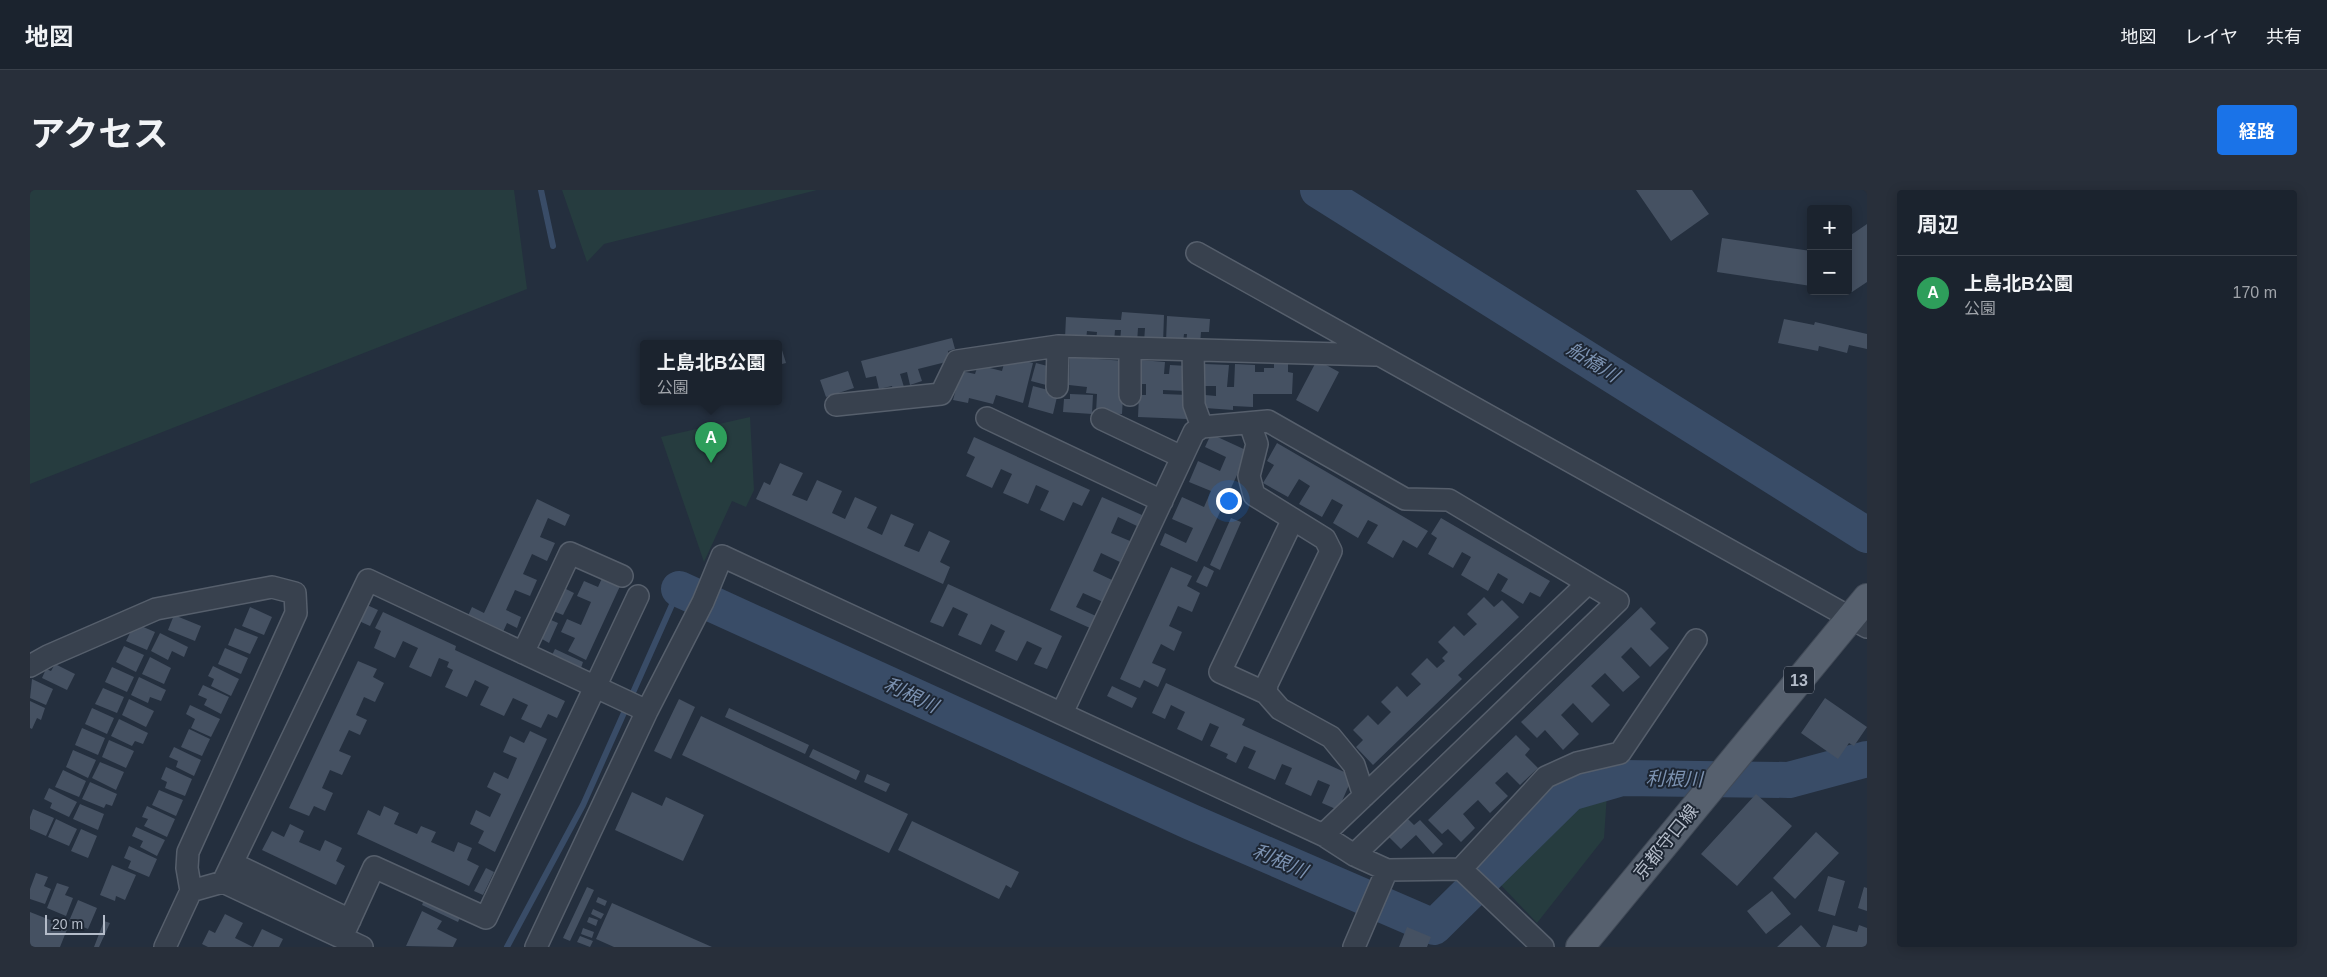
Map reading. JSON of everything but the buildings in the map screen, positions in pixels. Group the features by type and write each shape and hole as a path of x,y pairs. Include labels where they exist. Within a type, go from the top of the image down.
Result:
{"main road":[{"name":"京都守口線","path":"1580,947 1732,761 1863,610"}],"street":[{"path":"1196,253 1684,526 1863,610"},
{"path":"836,405 940,394 957,361 1058,346 1378,355"},
{"path":"1057,388 1058,346"},
{"path":"1130,348 1130,394"},
{"path":"1193,350 1194,405 1202,427"},
{"path":"987,418 1162,501"},
{"path":"1102,419 1182,457"},
{"path":"1062,714 1194,432 1202,427 1268,421 1405,499 1449,500 1618,601 1354,855"},
{"path":"1250,424 1256,444 1249,476 1254,495 1326,539 1331,552 1267,684 1266,693"},
{"path":"1293,519 1220,672 1266,693 1280,709 1331,736 1354,765 1364,796"},
{"path":"523,653 570,553 622,576"},
{"path":"536,947 647,711 714,579 722,556 1323,835 1385,878 1465,872 1546,777 1576,763 1620,753 1696,640"},
{"path":"191,891 227,872 368,580 647,711"},
{"path":"1323,835 1588,582"},
{"path":"30,666 48,656 156,609 272,587 296,593 296,613 188,852 187,868 191,891 165,947"},
{"path":"346,929 374,867 486,918 638,596"},
{"path":"227,872 346,929 362,947"},
{"path":"1465,872 1543,947"},
{"path":"1354,947 1385,878"}],"green space":[{"path":"30,190 514,190 527,289 30,484"},
{"path":"562,190 817,190 604,244 587,262"},
{"path":"750,417 754,490 746,507 732,501 704,562 661,437"},
{"path":"1607,794 1604,838 1537,923 1496,880 1570,804"}],"waterway":[{"path":"541,190 553,246"},
{"name":"船橋川","path":"1318,190 1867,535"},
{"path":"507,947 583,805 679,589"},
{"name":"利根川","path":"679,589 1191,822 1434,927 1570,793 1622,778 1789,780 1867,759"}],"place":[{"name":"上島北B公園","path":"711,463"}]}
